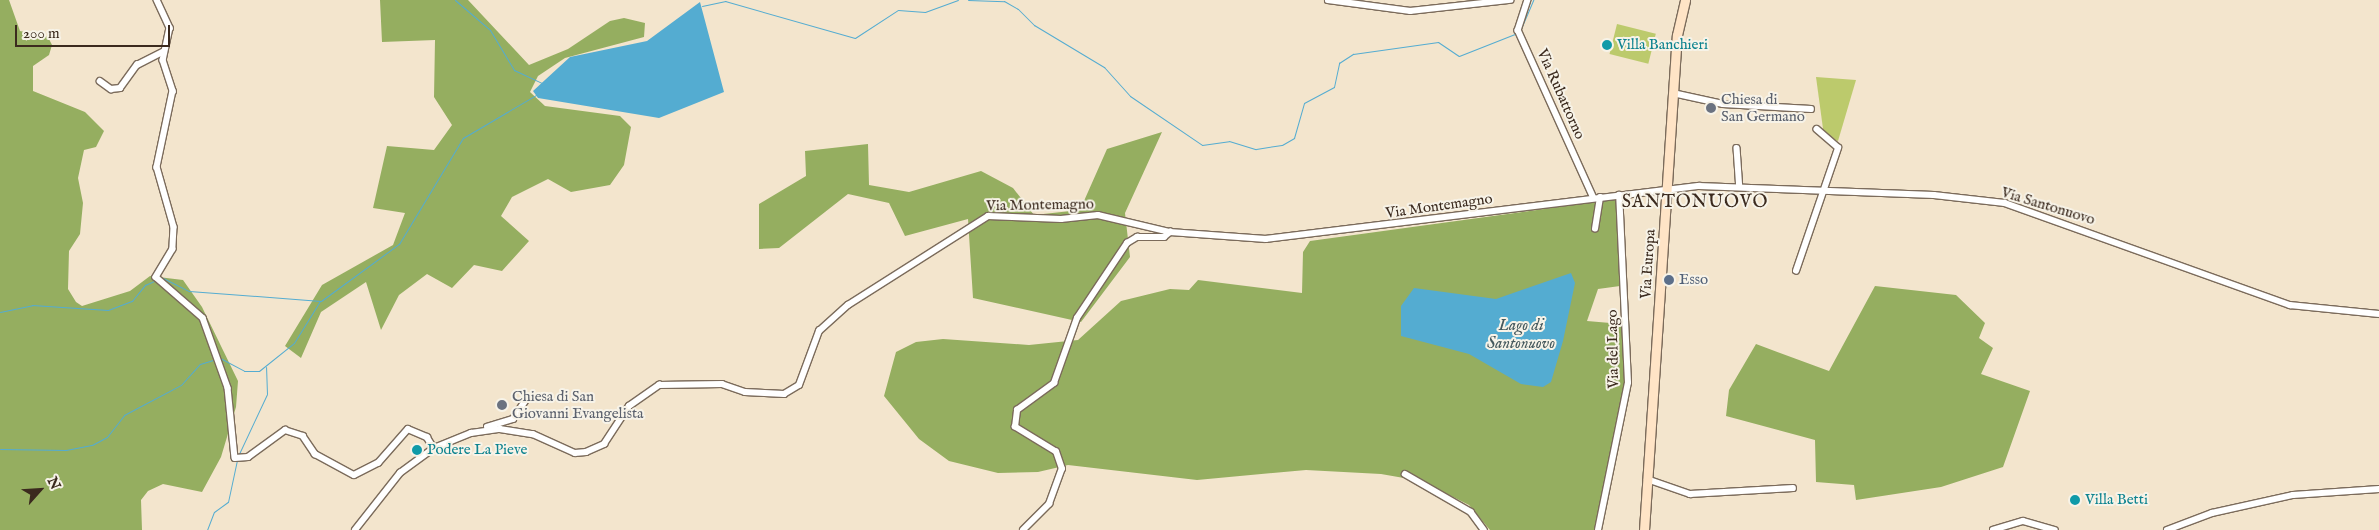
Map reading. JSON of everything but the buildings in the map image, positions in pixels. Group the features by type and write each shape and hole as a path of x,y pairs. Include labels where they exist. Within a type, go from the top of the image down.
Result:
{"main road":[{"name":"Via Europa","path":"1644,530 1673,93 1685,0"}],"street":[{"path":"157,0 170,28 164,51 173,91 157,167 174,238 173,249 155,273 202,318 228,388 235,458 248,457 285,430 303,436 315,454 354,475 378,463 408,429 427,437 434,448"},
{"path":"1328,0 1410,11 1460,3 1510,0"},
{"name":"Via Rubattorno","path":"1528,0 1519,32 1597,198"},
{"path":"100,81 111,89 120,88 137,65 164,51"},
{"path":"1673,93 1723,104 1811,109"},
{"path":"1796,270 1838,147 1818,130"},
{"path":"1737,148 1740,187"},
{"name":"Via Santonuovo","path":"1666,189 1740,187 1824,190 2005,203 2290,305 2379,314"},
{"name":"Via Montemagno","path":"355,530 400,473 434,448 471,433 500,428 533,434 576,453 586,452 604,444 629,406 659,385 722,384 746,392 784,394 798,385 819,331 848,305 988,216 1061,219 1098,215 1170,232 1214,238 1314,236 1666,189"},
{"name":"Via del Lago","path":"1598,530 1628,383 1619,195"},
{"path":"1595,229 1597,198"},
{"path":"1023,530 1049,504 1062,469 1056,452 1015,427 1017,410 1054,383 1077,318 1127,242 1137,237 1164,237 1170,232"},
{"path":"471,433 513,419 524,401"},
{"path":"1405,474 1471,512 1484,530"},
{"path":"1647,479 1690,494 1793,488"},
{"path":"2167,530 2212,513 2293,495 2379,489"},
{"path":"1993,530 2023,521 2055,530"}],"green space":[{"path":"0,0 9,0 20,31 48,37 52,45 49,55 33,66 33,91 85,112 104,131 96,147 84,150 78,178 83,203 80,234 69,251 68,289 76,302 82,306 130,291 150,276 183,280 202,307 238,381 236,407 221,457 202,492 163,484 148,491 141,500 142,530 0,530"},
{"path":"380,0 468,0 529,65 568,49 610,21 624,18 645,23 644,37 565,58 538,76 530,92 545,106 620,116 631,127 624,165 610,185 571,192 548,179 512,197 501,216 529,241 502,271 474,265 452,288 427,274 399,295 381,330 366,282 321,312 301,358 285,346 322,285 393,245 405,213 373,208 387,146 434,150 452,125 434,97 435,40 382,42"},
{"path":"1617,24 1656,34 1648,64 1610,54"},
{"path":"1816,77 1856,80 1838,141 1824,136"},
{"path":"1162,132 1125,213 1130,257 1081,322 973,298 968,219 905,236 889,203 848,194 779,248 759,249 759,204 806,176 805,151 868,144 869,185 909,192 981,171 1013,188 1034,215 1080,210 1107,149"},
{"path":"1617,199 1620,286 1598,289 1587,321 1622,324 1625,386 1595,530 1490,530 1469,505 1421,481 1381,474 1306,470 1197,480 1068,465 1038,472 998,473 949,461 919,439 884,396 896,352 916,342 943,339 1029,345 1078,340 1121,301 1170,289 1189,290 1198,280 1302,293 1303,252 1310,241"},
{"path":"1875,286 1956,295 1985,323 1979,338 1993,348 1981,374 2030,391 2003,467 1941,487 1856,500 1854,485 1816,482 1815,440 1726,416 1729,390 1756,344 1829,371"}],"water":[{"path":"700,2 724,92 659,118 538,98 533,91 570,57 647,41"},
{"name":"Lago di Santonuovo","path":"1571,273 1575,283 1563,341 1551,382 1543,387 1521,384 1469,354 1401,336 1401,306 1414,288 1496,299"}],"waterway":[{"path":"455,0 490,30 514,70 542,83"},
{"path":"702,6 725,1 855,38 898,10 925,12 958,0"},
{"path":"968,0 1004,1 1018,9 1034,25 1104,67 1130,96 1202,145 1229,141 1256,149 1282,145 1294,138 1304,103 1334,87 1339,63 1353,54 1438,42 1459,56 1517,33"},
{"path":"1520,31 1533,0"},
{"path":"163,278 189,291 321,301 399,244 463,138 536,95"},
{"path":"0,312 32,305 108,310 132,301 145,285 156,280"},
{"path":"220,358 244,371 259,371 294,343 320,301"},
{"path":"0,449 66,450 92,445 107,437 124,415 181,385 200,364 216,359"},
{"path":"238,456 267,394 266,367"},
{"path":"207,530 214,512 228,502 237,460"}],"place":[{"name":"Villa Banchieri","path":"1607,45"},
{"name":"Chiesa di San Germano","path":"1711,108"},
{"name":"Esso","path":"1669,280"},
{"name":"Chiesa di San Giovanni Evangelista","path":"502,405"},
{"name":"Podere La Pieve","path":"417,450"},
{"name":"Villa Betti","path":"2075,500"}],"district":[{"name":"SANTONUOVO","path":"1695,203"}]}
